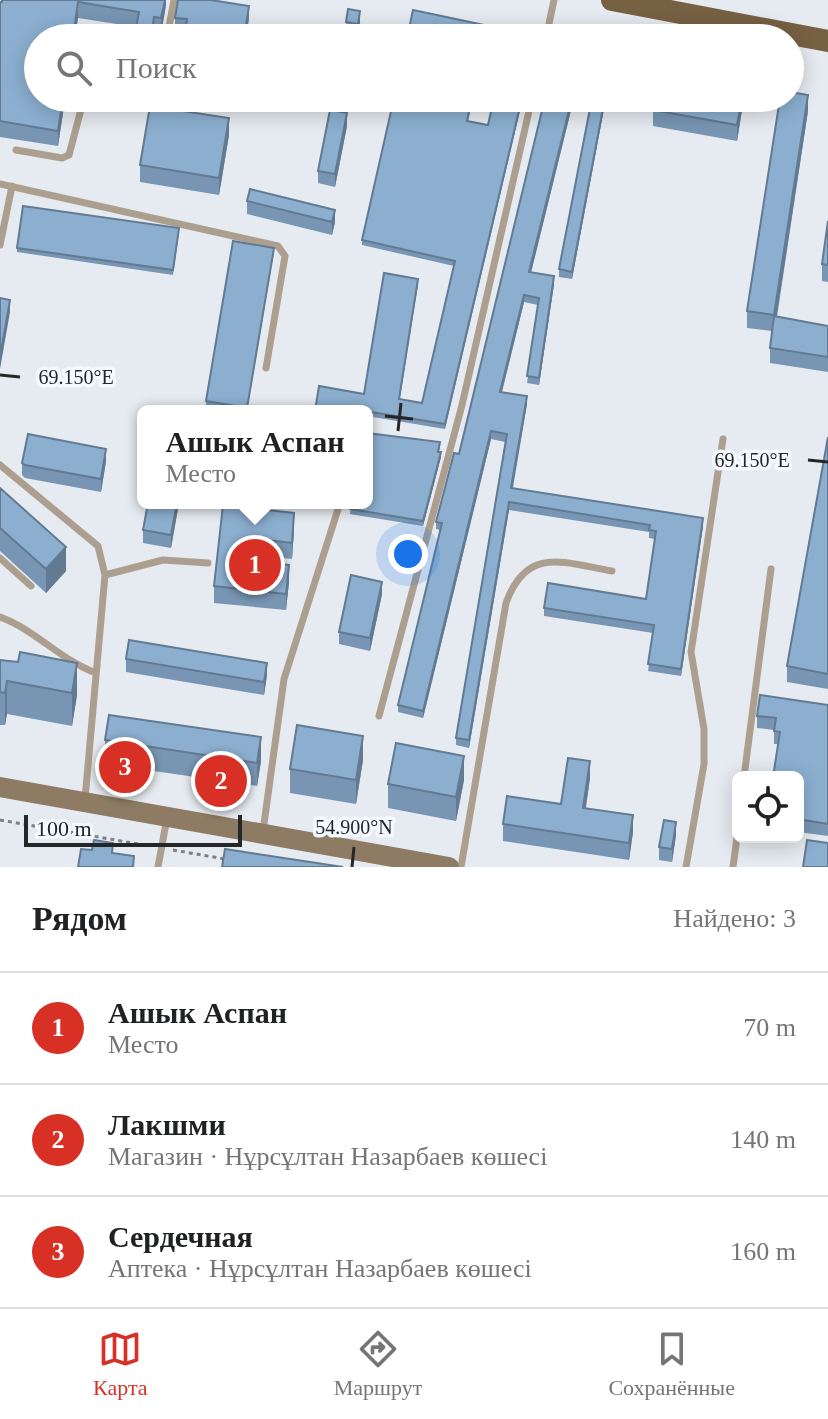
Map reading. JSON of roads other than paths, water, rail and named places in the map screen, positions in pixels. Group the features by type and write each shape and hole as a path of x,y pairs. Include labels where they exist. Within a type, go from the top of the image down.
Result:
{"main road":[{"path":"612,0 647,3 747,24"},
{"path":"804,36 828,41"},
{"path":"0,787 449,867"}],"lane":[{"path":"170,24 174,0"},
{"path":"549,24 554,0"},
{"path":"16,150 62,158 69,155 80,112"},
{"path":"379,716 462,405 529,112"},
{"path":"0,184 278,246 285,256 266,368"},
{"path":"0,245 12,186"},
{"path":"686,867 704,764 704,729 691,652 723,439"},
{"path":"0,465 98,546 105,575 85,801"},
{"path":"262,833 284,679 338,509"},
{"path":"0,558 31,586"},
{"path":"105,575 163,560 208,563"},
{"path":"461,867 506,603 514,584 529,566 551,561 612,571"},
{"path":"745,771 771,569"},
{"path":"0,617 26,627 83,668 96,673"},
{"path":"263,740 275,742"},
{"path":"158,867 167,816"},
{"path":"733,867 736,843"}],"place":[{"name":"Ашык Аспан","path":"255,565"},
{"name":"Сердечная","path":"125,767"},
{"name":"Лакшми","path":"221,781"}]}
